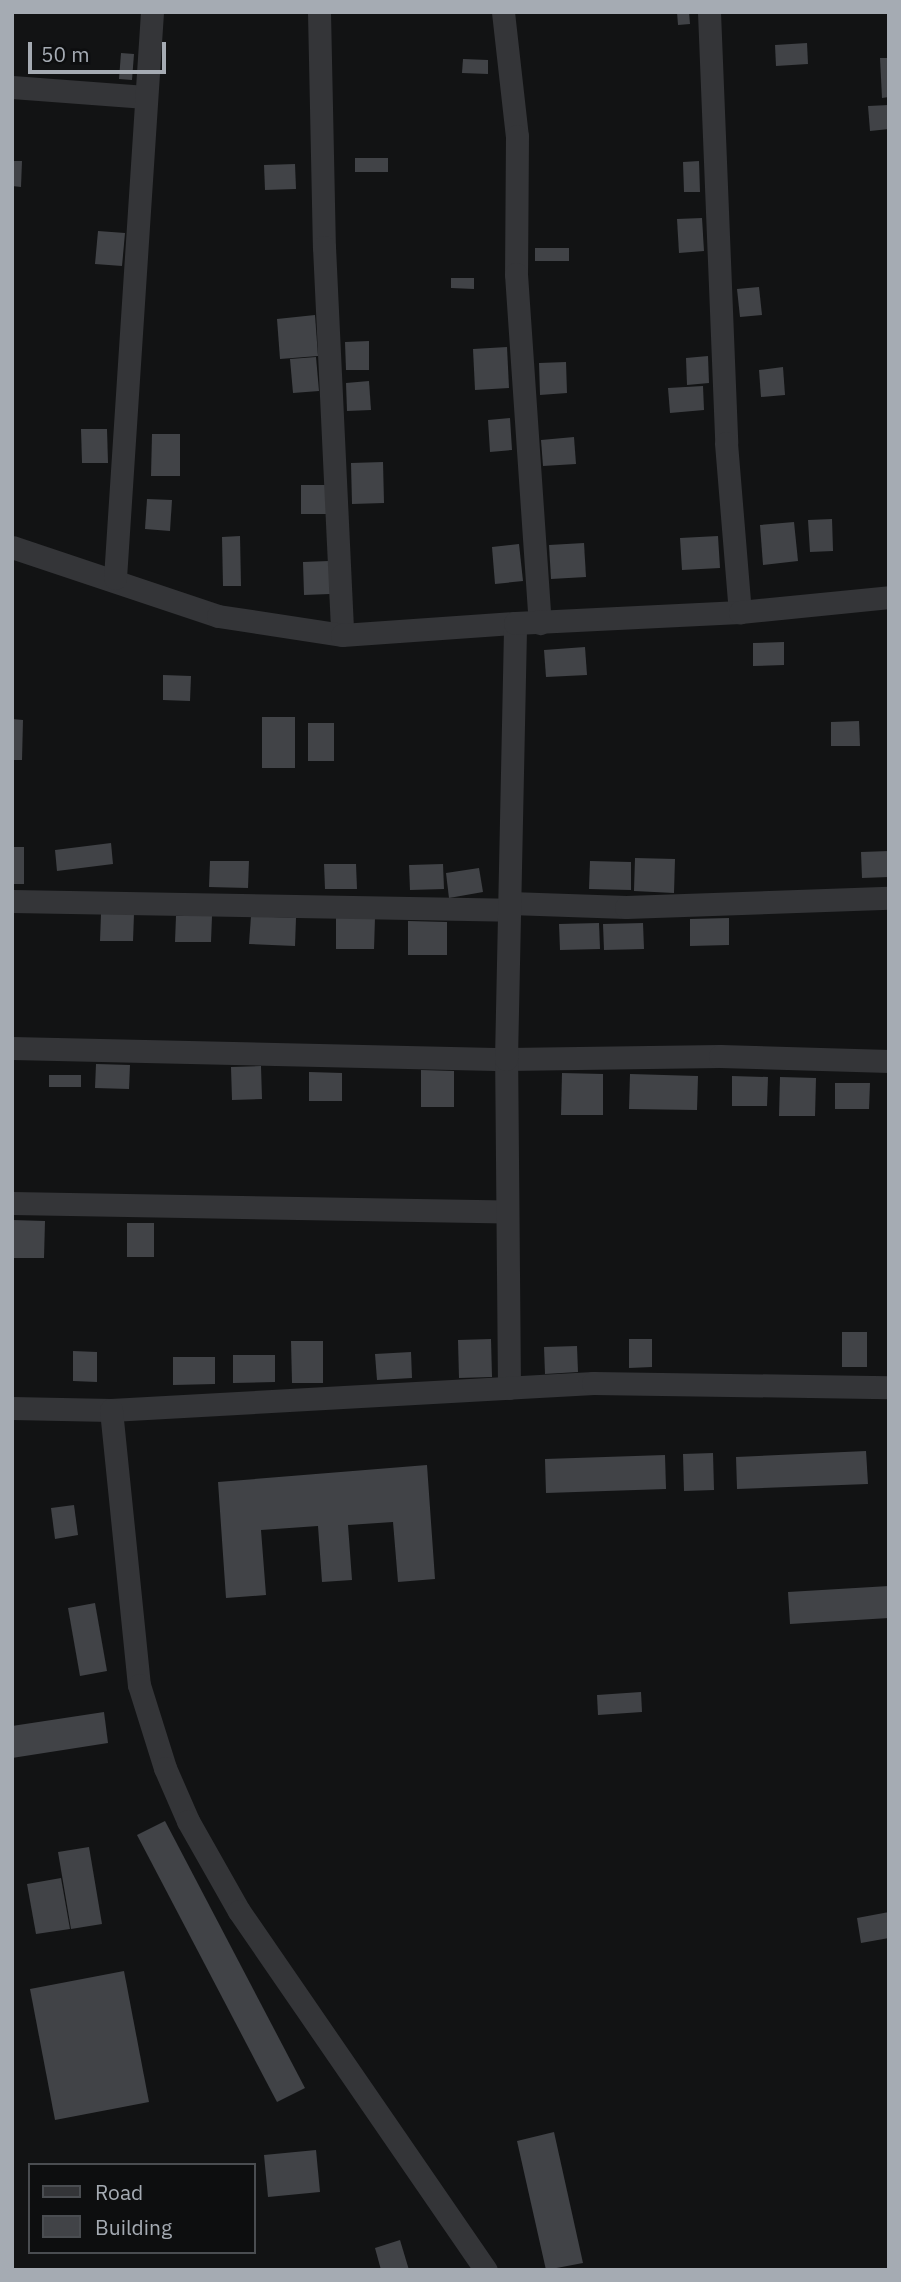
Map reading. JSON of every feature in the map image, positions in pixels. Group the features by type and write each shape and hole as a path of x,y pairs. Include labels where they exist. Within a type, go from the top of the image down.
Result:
{"street":[{"path":"115,578 152,12"},
{"path":"319,12 324,247 342,635"},
{"path":"503,12 517,136 516,274 540,623"},
{"path":"709,12 726,443 740,612"},
{"path":"12,87 146,97"},
{"path":"12,547 115,578 218,616 342,635 740,612 889,597"},
{"path":"509,1388 506,1059 514,623"},
{"path":"12,901 626,907 889,898"},
{"path":"12,1048 506,1059 720,1056 889,1061"},
{"path":"12,1203 506,1212"},
{"path":"12,1408 111,1410 593,1383 889,1387"},
{"path":"111,1410 139,1685 183,1810 239,1911 486,2270"}],"building":[{"path":"677,12 689,12 690,24 678,25"},
{"path":"807,43 808,64 776,66 775,45"},
{"path":"121,53 134,54 132,80 119,79"},
{"path":"880,58 889,58 889,97 882,98"},
{"path":"463,59 488,60 488,74 462,73"},
{"path":"889,105 889,129 870,131 868,106"},
{"path":"355,158 388,158 388,172 355,172"},
{"path":"12,161 22,161 21,187 12,186"},
{"path":"699,161 700,192 684,192 683,162"},
{"path":"295,164 296,189 265,190 264,165"},
{"path":"702,218 704,251 679,253 677,219"},
{"path":"98,231 125,233 122,266 95,264"},
{"path":"535,248 569,248 569,261 535,261"},
{"path":"451,278 474,278 474,289 451,288"},
{"path":"759,287 762,315 740,317 737,289"},
{"path":"315,315 318,356 280,359 277,319"},
{"path":"369,341 369,370 346,370 345,342"},
{"path":"507,347 509,388 475,390 473,349"},
{"path":"708,356 709,383 687,385 686,358"},
{"path":"316,357 319,391 293,393 290,359"},
{"path":"566,362 567,393 540,395 539,363"},
{"path":"783,367 785,395 761,397 759,370"},
{"path":"369,381 371,410 347,411 346,383"},
{"path":"703,386 704,410 670,413 668,388"},
{"path":"510,418 512,450 490,452 488,420"},
{"path":"81,429 107,429 108,463 82,463"},
{"path":"152,434 180,434 180,476 151,476"},
{"path":"574,437 576,464 543,466 541,440"},
{"path":"383,462 384,503 352,504 351,463"},
{"path":"301,485 326,485 326,514 301,514"},
{"path":"147,499 172,500 170,531 145,529"},
{"path":"832,519 833,551 810,552 808,520"},
{"path":"794,522 798,561 763,565 760,525"},
{"path":"240,536 241,586 223,586 222,537"},
{"path":"718,536 720,568 682,570 680,538"},
{"path":"584,543 586,577 551,579 549,545"},
{"path":"519,544 523,581 495,584 492,547"},
{"path":"329,561 330,594 304,595 303,562"},
{"path":"784,642 784,665 753,666 753,643"},
{"path":"585,647 587,675 546,677 544,650"},
{"path":"163,675 191,676 190,701 163,700"},
{"path":"262,717 295,717 295,768 262,768"},
{"path":"12,719 23,720 22,760 12,760"},
{"path":"859,721 860,746 831,746 831,722"},
{"path":"308,723 334,723 334,761 308,761"},
{"path":"111,843 113,864 57,871 55,850"},
{"path":"12,847 24,847 24,884 12,884"},
{"path":"889,851 889,877 862,878 861,852"},
{"path":"635,858 675,859 674,893 634,891"},
{"path":"210,861 249,861 248,888 209,887"},
{"path":"590,861 631,862 631,890 589,889"},
{"path":"324,864 356,864 357,889 325,889"},
{"path":"443,864 444,889 410,890 409,865"},
{"path":"479,868 483,892 449,898 446,873"},
{"path":"101,914 134,914 133,941 100,941"},
{"path":"176,916 212,916 211,942 175,942"},
{"path":"251,916 296,918 295,946 249,944"},
{"path":"336,917 375,917 374,949 336,949"},
{"path":"729,918 729,945 690,946 690,919"},
{"path":"408,921 447,922 447,955 408,955"},
{"path":"599,923 600,949 560,950 559,924"},
{"path":"643,923 644,949 604,950 603,924"},
{"path":"96,1064 130,1065 129,1089 95,1088"},
{"path":"261,1066 262,1099 232,1100 231,1067"},
{"path":"421,1070 454,1071 454,1107 421,1107"},
{"path":"309,1072 342,1073 342,1101 309,1101"},
{"path":"562,1073 603,1074 603,1115 561,1115"},
{"path":"630,1074 698,1076 697,1110 629,1109"},
{"path":"49,1075 81,1075 81,1087 49,1087"},
{"path":"732,1076 768,1077 767,1106 732,1106"},
{"path":"780,1077 816,1078 815,1116 779,1116"},
{"path":"835,1083 870,1083 869,1109 835,1109"},
{"path":"12,1220 45,1221 44,1258 12,1258"},
{"path":"127,1223 154,1223 154,1257 127,1257"},
{"path":"842,1332 867,1332 867,1367 842,1367"},
{"path":"491,1339 492,1377 459,1378 458,1340"},
{"path":"629,1339 652,1339 652,1367 629,1368"},
{"path":"291,1341 323,1341 323,1383 292,1383"},
{"path":"577,1346 578,1372 545,1374 544,1347"},
{"path":"73,1351 97,1352 97,1382 73,1381"},
{"path":"411,1352 412,1378 377,1380 375,1354"},
{"path":"233,1355 275,1355 275,1382 233,1383"},
{"path":"173,1357 215,1357 215,1384 173,1385"},
{"path":"866,1451 868,1484 737,1489 736,1457"},
{"path":"713,1453 714,1490 684,1491 683,1454"},
{"path":"665,1455 666,1489 546,1493 545,1459"},
{"path":"427,1465 435,1579 398,1582 393,1522 348,1525 352,1580 322,1582 318,1526 261,1530 266,1595 226,1598 218,1482"},
{"path":"74,1505 78,1535 55,1539 51,1508"},
{"path":"889,1586 889,1618 790,1624 788,1592"},
{"path":"95,1603 107,1671 80,1676 68,1608"},
{"path":"641,1692 642,1712 598,1715 597,1695"},
{"path":"104,1712 108,1743 12,1758 12,1726"},
{"path":"165,1821 305,2088 277,2102 137,1835"},
{"path":"89,1847 102,1924 71,1929 58,1852"},
{"path":"61,1878 70,1929 36,1934 27,1884"},
{"path":"889,1912 889,1938 861,1943 857,1918"},
{"path":"124,1971 149,2102 55,2120 30,1989"},
{"path":"554,2132 583,2263 546,2270 517,2141"},
{"path":"316,2150 320,2192 268,2197 264,2155"},
{"path":"400,2240 409,2270 381,2270 375,2248"}]}
